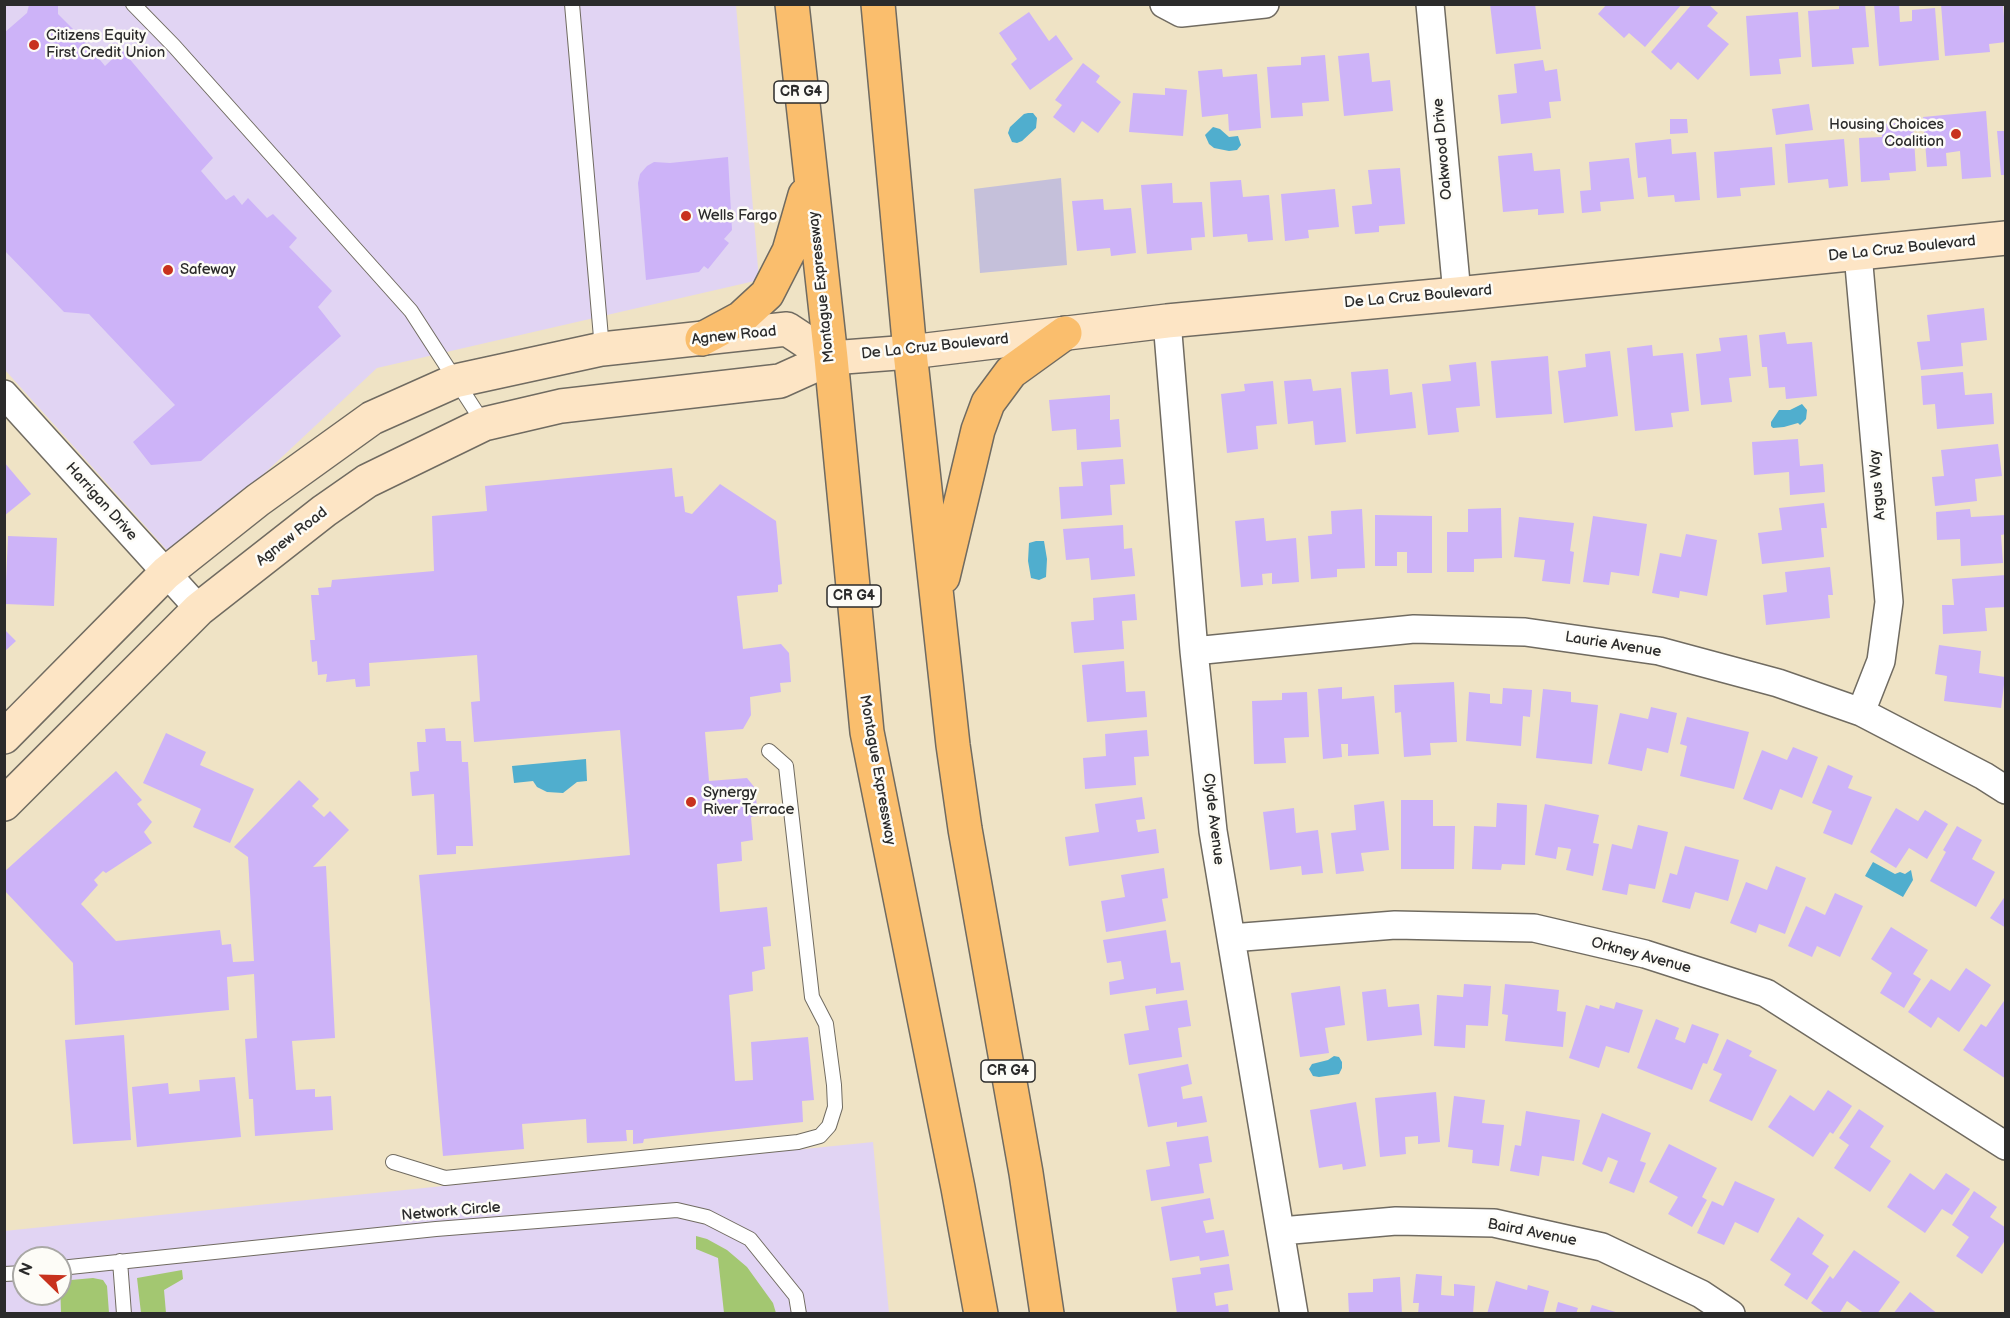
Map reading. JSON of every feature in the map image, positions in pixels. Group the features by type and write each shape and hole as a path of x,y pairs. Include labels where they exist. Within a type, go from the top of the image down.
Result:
{"highway":[{"name":"Montague Expressway","path":"792,4 831,358 867,732 981,1314"},
{"name":"CR G4","path":"878,4 910,352 953,745 965,829 1026,1173 1047,1314"},
{"path":"702,339 741,318 767,294 789,251 810,179"},
{"path":"938,599 978,430 988,403 1011,372 1065,333"}],"main road":[{"name":"De La Cruz Boulevard","path":"831,358 910,352 1167,321 2006,238"},
{"name":"Agnew Road","path":"4,737 166,573 258,500 372,418 455,381 602,349 787,329 831,358"},
{"name":"Agnew Road","path":"4,804 199,609 324,511 368,481 484,424 561,406 780,381 831,358"}],"street":[{"path":"1164,4 1181,13 1265,4"},
{"name":"Oakwood Drive","path":"1430,4 1457,294"},
{"name":"Argus Way","path":"1858,254 1889,602 1881,661 1862,712"},
{"name":"Clyde Avenue","path":"1167,321 1194,651 1213,831 1294,1314"},
{"name":"Harrigan Drive","path":"4,394 199,609"},
{"name":"Laurie Avenue","path":"1194,651 1414,629 1525,632 1659,651 1778,683 1862,712 1984,776 2006,790"},
{"name":"Orkney Avenue","path":"1231,938 1395,925 1534,928 1645,954 1766,993 2006,1146"},
{"name":"Baird Avenue","path":"1281,1231 1396,1221 1494,1223 1602,1247 1701,1294 1731,1314"}],"lane":[{"path":"133,4 174,46 411,311 484,424"},
{"path":"572,4 602,349"},
{"path":"393,1162 445,1178 798,1142 820,1136 829,1126 835,1107 826,1024 812,997 786,766 769,751"},
{"name":"Network Circle","path":"72,1267 426,1230 676,1210 707,1217 750,1239 796,1296 799,1314"},
{"path":"120,1262 124,1314"}],"shaded area":[{"path":"4,5 736,5 759,280 377,368 174,558 5,370"},
{"path":"1061,178 1067,265 980,273 974,189"},
{"path":"873,1142 889,1313 5,1313 4,1231"}],"green space":[{"path":"696,1236 727,1250 747,1267 773,1303 776,1313 724,1313 718,1258 696,1249"},
{"path":"182,1270 183,1279 164,1290 166,1313 141,1313 137,1278"},
{"path":"93,1278 103,1280 107,1286 109,1313 61,1313 61,1306 72,1306 72,1280"}],"water":[{"path":"1028,113 1033,113 1037,118 1036,128 1022,141 1012,142 1008,133 1010,127"},
{"path":"1213,127 1220,129 1229,137 1238,136 1241,145 1237,150 1229,151 1214,148 1209,144 1205,135"},
{"path":"1802,404 1807,410 1806,419 1800,425 1798,423 1773,428 1771,426 1779,410 1790,410"},
{"path":"1044,541 1047,559 1046,577 1039,580 1031,578 1028,561 1029,543"},
{"path":"586,759 587,781 577,782 563,793 547,792 537,787 533,781 514,783 512,766"},
{"path":"1873,862 1895,874 1900,872 1905,874 1911,870 1913,880 1903,897 1865,876"},
{"path":"1334,1056 1339,1057 1342,1062 1339,1074 1313,1076 1309,1069 1312,1064"}],"building":[{"path":"1490,4 1535,4 1541,49 1496,54"},
{"path":"1607,4 1682,4 1645,47 1629,33 1624,38 1598,14"},
{"path":"1692,4 1708,4 1718,13 1707,26 1729,44 1698,80 1678,62 1671,70 1651,52"},
{"path":"1839,4 1865,4 1869,47 1852,48 1854,64 1812,67 1808,11 1839,9"},
{"path":"1874,4 1899,4 1900,22 1912,21 1912,10 1935,8 1939,60 1879,66"},
{"path":"1941,4 2003,4 2006,42 1989,44 1990,52 1945,56"},
{"name":"Safeway","path":"29,5 58,5 58,14 105,66 122,50 213,158 201,171 226,200 234,195 242,205 248,198 267,218 273,214 297,238 289,247 332,291 318,307 341,336 201,461 151,465 133,442 175,405 89,314 64,312 4,250 4,33 27,13"},
{"path":"1029,12 1049,41 1056,35 1073,59 1030,90 1011,64 1017,59 999,33"},
{"path":"1798,12 1801,57 1779,59 1781,74 1750,76 1746,16"},
{"path":"1369,53 1372,82 1390,80 1393,111 1344,116 1338,56"},
{"path":"1325,55 1329,101 1302,103 1303,116 1271,118 1267,67 1301,65 1301,57"},
{"path":"1543,60 1545,71 1557,69 1561,101 1549,102 1551,118 1501,124 1498,95 1517,93 1514,64"},
{"path":"1083,63 1100,76 1096,82 1121,102 1098,133 1082,121 1074,133 1053,117 1062,105 1055,100"},
{"path":"1222,69 1223,77 1257,74 1261,128 1229,131 1228,114 1202,117 1198,71"},
{"path":"1165,88 1187,90 1183,136 1129,132 1133,93 1165,95"},
{"path":"1809,104 1813,130 1776,135 1772,109"},
{"name":"Housing Choices Coalition","path":"1986,111 1991,177 1962,179 1960,151 1946,153 1947,166 1927,167 1923,117"},
{"path":"1670,119 1687,119 1688,133 1670,134"},
{"path":"1913,122 1916,171 1889,173 1890,180 1861,182 1859,138 1882,137 1881,124"},
{"path":"1997,131 2006,131 2006,175 2001,175"},
{"path":"1671,139 1672,154 1696,152 1700,200 1675,202 1674,195 1648,197 1646,177 1638,178 1635,143"},
{"path":"1844,139 1848,186 1829,188 1828,179 1788,183 1785,144"},
{"path":"1772,147 1775,185 1740,188 1741,196 1717,198 1714,152"},
{"path":"1532,153 1534,171 1560,169 1564,213 1538,215 1538,209 1503,212 1498,156"},
{"name":"Wells Fargo","path":"728,157 732,230 724,239 729,243 708,269 704,266 699,272 646,280 638,183 640,174 654,162 670,163"},
{"path":"1629,158 1634,199 1600,202 1601,211 1582,213 1580,191 1591,190 1589,162"},
{"path":"1400,168 1405,224 1379,226 1379,232 1355,234 1352,206 1372,204 1368,170"},
{"path":"1241,180 1243,197 1269,195 1273,240 1248,242 1247,234 1213,237 1210,182"},
{"path":"1172,183 1173,203 1202,202 1205,237 1191,238 1192,250 1147,254 1141,185"},
{"path":"1335,189 1339,227 1308,230 1309,238 1285,241 1281,194"},
{"path":"1103,199 1104,210 1131,208 1136,253 1111,256 1110,248 1077,251 1072,201"},
{"path":"1984,308 1987,340 1961,343 1963,366 1921,370 1917,342 1930,341 1927,315"},
{"path":"1785,332 1787,344 1812,342 1817,396 1786,399 1785,387 1769,388 1767,367 1762,367 1759,335"},
{"path":"1747,335 1751,376 1729,378 1732,402 1701,405 1696,354 1721,351 1719,338"},
{"path":"1652,345 1653,356 1683,353 1689,411 1671,413 1673,427 1635,431 1627,348"},
{"path":"1610,351 1618,416 1564,423 1558,371 1586,367 1585,354"},
{"path":"1548,356 1552,414 1496,418 1491,361"},
{"path":"1476,362 1480,406 1456,408 1459,432 1428,435 1422,384 1451,381 1449,365"},
{"path":"1388,369 1390,395 1412,392 1416,428 1356,434 1351,372"},
{"path":"1963,372 1965,395 1992,393 1994,424 1937,429 1935,404 1923,405 1921,376"},
{"path":"1311,379 1313,391 1341,388 1346,442 1315,445 1313,421 1288,424 1284,381"},
{"path":"1273,381 1277,424 1256,426 1258,449 1227,453 1221,394 1245,391 1244,384"},
{"path":"1110,395 1110,420 1119,419 1121,447 1077,450 1076,429 1052,431 1049,400"},
{"path":"1798,439 1800,466 1823,464 1825,492 1790,495 1789,472 1754,475 1752,442"},
{"path":"1998,444 2002,476 1975,479 1977,501 1935,506 1932,477 1944,476 1941,450"},
{"path":"1123,459 1125,484 1110,485 1112,515 1061,519 1059,487 1083,486 1081,462"},
{"path":"4,462 31,494 4,516"},
{"name":"Synergy River Terrace","path":"672,468 675,497 683,496 685,512 692,514 720,484 776,521 782,584 778,585 778,592 737,596 743,649 781,644 789,653 791,682 780,683 781,692 750,697 751,715 743,729 705,732 709,781 747,778 755,788 758,816 751,817 753,840 741,842 742,861 717,864 720,912 767,907 771,946 763,947 765,969 752,972 753,991 729,995 735,1081 753,1080 751,1042 808,1037 814,1100 802,1101 803,1122 644,1139 643,1143 633,1144 633,1130 626,1130 627,1141 587,1143 586,1119 522,1124 524,1149 443,1156 419,875 630,855 620,730 474,742 471,702 480,701 477,655 369,663 370,686 356,687 355,679 326,682 327,674 318,675 317,661 312,662 310,640 315,640 311,595 319,595 318,588 331,587 332,580 434,571 432,516 487,511 485,486"},
{"path":"1824,503 1827,528 1821,528 1824,557 1762,564 1758,533 1782,530 1779,508"},
{"path":"1501,508 1502,558 1474,559 1474,572 1447,572 1447,532 1468,532 1468,509"},
{"path":"1362,509 1365,568 1337,569 1337,577 1311,579 1308,536 1332,534 1331,511"},
{"path":"1970,509 1971,517 2006,515 2006,534 2001,535 2003,563 1961,566 1960,539 1937,540 1936,512"},
{"path":"1375,515 1432,516 1432,573 1407,573 1407,552 1397,552 1397,566 1375,566"},
{"path":"1593,516 1647,524 1639,576 1611,572 1609,585 1583,582"},
{"path":"1519,517 1574,523 1570,551 1574,552 1570,584 1542,581 1545,560 1514,557"},
{"path":"1264,518 1266,541 1296,538 1299,582 1272,584 1272,573 1262,574 1263,585 1241,587 1235,521"},
{"path":"1123,525 1124,549 1132,548 1135,576 1091,580 1089,558 1066,560 1063,529"},
{"path":"1686,534 1717,540 1707,596 1680,591 1679,598 1652,593 1660,553 1681,557"},
{"path":"8,536 57,538 54,606 5,604"},
{"path":"1830,567 1833,595 1828,595 1830,618 1766,625 1763,595 1787,592 1785,572"},
{"path":"2006,575 2006,607 1985,608 1987,631 1943,634 1942,605 1954,605 1952,579"},
{"path":"1135,594 1137,620 1122,621 1124,649 1074,653 1071,622 1094,620 1093,598"},
{"path":"4,629 16,641 4,652"},
{"path":"1939,645 1981,651 1979,673 2005,677 2001,708 1944,701 1947,676 1935,674"},
{"path":"1124,661 1126,692 1145,691 1147,717 1087,722 1082,665"},
{"path":"1454,682 1457,742 1430,743 1431,755 1404,757 1401,712 1395,713 1394,685"},
{"path":"1342,687 1342,699 1374,696 1379,754 1348,756 1348,744 1341,744 1342,757 1323,759 1318,689"},
{"path":"1503,688 1532,690 1530,717 1523,716 1521,746 1466,741 1469,692 1490,694 1490,703 1502,704"},
{"path":"1543,689 1571,692 1571,702 1598,705 1592,764 1536,758"},
{"path":"1307,692 1309,737 1284,738 1286,763 1254,764 1252,701 1282,700 1282,693"},
{"path":"1651,707 1677,713 1668,753 1647,748 1642,771 1608,764 1620,713 1648,719"},
{"path":"1687,717 1749,732 1734,789 1680,776 1687,746 1680,744"},
{"path":"445,728 446,741 461,741 462,762 468,762 473,846 456,846 456,854 437,855 434,794 412,796 410,772 419,771 417,742 426,742 425,729"},
{"path":"1147,730 1149,756 1134,757 1136,785 1085,789 1083,758 1106,756 1105,734"},
{"path":"166,733 206,752 200,765 254,789 230,843 193,827 201,809 143,783"},
{"path":"1793,747 1818,757 1802,798 1780,789 1772,810 1743,799 1762,750 1787,760"},
{"path":"1828,765 1853,776 1848,788 1872,797 1852,845 1823,833 1832,811 1812,803"},
{"path":"116,771 142,800 137,804 152,822 144,832 152,843 106,873 103,871 94,880 98,885 81,904 116,941 220,930 222,945 231,944 233,962 254,961 248,857 234,847 299,780 319,799 312,806 324,817 330,811 349,830 313,867 326,866 335,1038 292,1041 296,1090 315,1089 315,1097 331,1096 333,1130 255,1136 253,1099 249,1099 245,1039 257,1038 254,974 227,977 229,1010 75,1025 73,963 4,890 4,872"},
{"path":"1142,797 1145,819 1136,820 1138,832 1156,829 1159,853 1069,866 1065,837 1099,832 1095,804"},
{"path":"1401,800 1433,800 1433,826 1455,826 1454,869 1401,869"},
{"path":"1384,801 1389,850 1361,853 1364,871 1336,874 1331,833 1356,830 1354,805"},
{"path":"1497,803 1527,805 1525,865 1502,864 1501,870 1472,869 1474,826 1496,827"},
{"path":"1545,804 1599,815 1593,843 1599,844 1593,876 1566,870 1571,849 1558,847 1556,859 1535,855"},
{"path":"1294,808 1296,833 1318,830 1323,873 1302,875 1301,866 1270,870 1263,812"},
{"path":"1896,808 1918,821 1925,810 1948,824 1927,859 1909,848 1896,868 1870,852"},
{"path":"1638,825 1668,832 1655,889 1629,884 1627,895 1602,890 1612,844 1632,849"},
{"path":"1957,826 1982,840 1972,859 1995,872 1976,907 1930,881 1946,852 1943,850"},
{"path":"1685,846 1739,860 1728,901 1695,892 1690,909 1662,902 1670,873 1677,875"},
{"path":"1776,866 1806,878 1785,934 1759,924 1756,933 1730,923 1746,882 1767,890"},
{"path":"1164,868 1168,898 1162,899 1166,921 1106,932 1101,901 1125,897 1121,875"},
{"path":"1835,893 1863,906 1840,957 1817,946 1812,957 1788,946 1806,906 1825,915"},
{"path":"2006,895 2006,928 1990,918"},
{"path":"1891,927 1928,950 1913,974 1921,979 1904,1008 1880,993 1892,973 1871,959"},
{"path":"1166,930 1171,963 1180,962 1184,990 1156,994 1156,988 1110,995 1109,982 1124,979 1121,961 1107,963 1103,940"},
{"path":"1966,968 1991,985 1959,1032 1938,1017 1931,1028 1908,1012 1931,979 1950,991"},
{"path":"1464,984 1491,986 1488,1026 1466,1025 1465,1048 1434,1046 1437,995 1463,997"},
{"path":"1505,984 1559,990 1557,1011 1566,1012 1563,1047 1505,1041 1508,1015 1502,1014"},
{"path":"1340,986 1345,1025 1325,1028 1329,1053 1300,1057 1291,993"},
{"path":"1386,989 1388,1007 1419,1004 1422,1035 1367,1041 1362,992"},
{"path":"1187,1000 1191,1026 1178,1028 1182,1057 1129,1065 1124,1034 1149,1030 1145,1006"},
{"path":"2004,1001 2006,1002 2006,1079 1963,1050 1981,1024 1986,1027"},
{"path":"1616,1002 1643,1010 1629,1053 1606,1046 1599,1068 1569,1058 1586,1005 1599,1009 1600,1005 1614,1009"},
{"path":"1656,1019 1679,1028 1675,1039 1685,1043 1692,1024 1719,1034 1707,1064 1703,1063 1692,1090 1637,1068"},
{"path":"124,1035 131,1140 73,1144 65,1040"},
{"path":"1727,1039 1752,1051 1749,1056 1777,1070 1752,1121 1709,1101 1722,1074 1713,1070"},
{"path":"1188,1064 1192,1084 1181,1087 1183,1099 1202,1096 1207,1122 1177,1127 1177,1122 1148,1127 1138,1074"},
{"path":"235,1077 241,1137 137,1147 132,1087 168,1083 169,1094 200,1091 199,1080"},
{"path":"1828,1090 1852,1106 1833,1134 1830,1132 1813,1157 1768,1127 1790,1095 1814,1111"},
{"path":"1436,1092 1440,1142 1418,1144 1418,1136 1405,1137 1406,1154 1380,1157 1375,1098"},
{"path":"1454,1096 1485,1100 1482,1123 1504,1125 1499,1166 1472,1163 1473,1150 1448,1147"},
{"path":"1356,1102 1366,1166 1343,1170 1342,1164 1319,1168 1310,1110"},
{"path":"1859,1109 1884,1126 1870,1147 1891,1161 1870,1192 1834,1168 1849,1145 1839,1138"},
{"path":"1526,1111 1580,1120 1574,1161 1542,1156 1539,1176 1510,1171 1515,1145 1521,1146"},
{"path":"1602,1113 1651,1133 1640,1161 1646,1163 1634,1193 1609,1183 1618,1161 1608,1157 1602,1172 1582,1164"},
{"path":"1208,1136 1212,1162 1199,1164 1204,1193 1151,1201 1146,1170 1170,1166 1166,1142"},
{"path":"1669,1144 1717,1168 1702,1197 1707,1200 1692,1227 1668,1214 1678,1197 1649,1182"},
{"path":"1910,1173 1934,1190 1946,1173 1970,1189 1952,1215 1942,1209 1925,1233 1887,1207"},
{"path":"1735,1181 1775,1199 1758,1233 1735,1222 1724,1245 1697,1233 1712,1201 1723,1206"},
{"path":"1974,1191 1997,1207 1990,1217 2006,1228 2006,1239 1982,1274 1956,1256 1969,1237 1952,1225"},
{"path":"1210,1198 1214,1219 1203,1221 1206,1233 1224,1230 1229,1256 1200,1261 1199,1256 1170,1261 1161,1207"},
{"path":"1798,1217 1824,1235 1812,1254 1829,1266 1807,1300 1784,1285 1791,1274 1770,1260"},
{"path":"1854,1250 1900,1282 1877,1314 1865,1314 1847,1301 1839,1314 1826,1314 1811,1303 1830,1276 1833,1279"},
{"path":"1229,1264 1233,1290 1214,1293 1216,1306 1228,1304 1229,1314 1177,1314 1172,1278 1201,1274 1200,1268"},
{"path":"1416,1274 1442,1276 1441,1295 1454,1296 1454,1284 1475,1286 1473,1314 1418,1314 1419,1303 1413,1303"},
{"path":"1400,1277 1402,1314 1349,1314 1348,1293 1373,1292 1373,1279"},
{"path":"1496,1281 1527,1290 1528,1285 1549,1291 1543,1314 1487,1314"},
{"path":"1910,1292 1938,1314 1893,1314"},
{"path":"1558,1302 1578,1308 1576,1314 1555,1314"},
{"path":"1592,1305 1619,1313 1619,1314 1589,1314"}],"place":[{"name":"Citizens Equity First Credit Union","path":"34,45"},
{"name":"Housing Choices Coalition","path":"1956,134"},
{"name":"Wells Fargo","path":"686,216"},
{"name":"Safeway","path":"168,270"},
{"name":"Synergy River Terrace","path":"691,802"}]}
